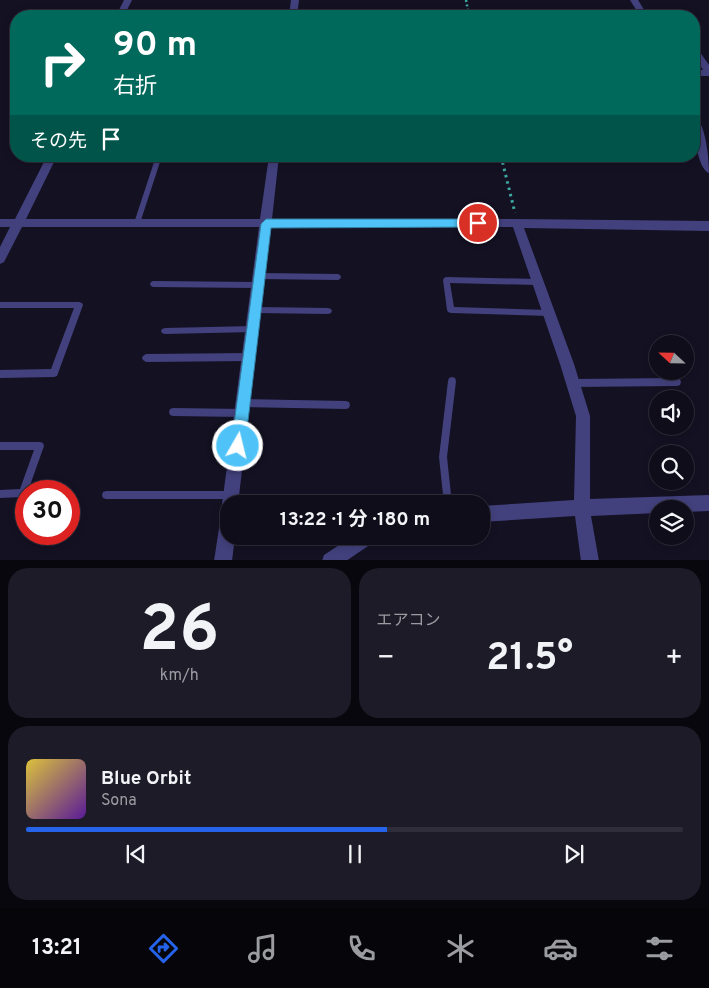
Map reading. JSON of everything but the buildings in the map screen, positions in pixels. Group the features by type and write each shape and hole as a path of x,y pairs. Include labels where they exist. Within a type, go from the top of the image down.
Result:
{"street":[{"path":"700,59 709,73"},
{"path":"700,140 709,169"},
{"path":"0,259 20,223 49,162"},
{"path":"232,495 254,329 273,162"},
{"path":"0,223 517,223 709,226"},
{"path":"517,223 573,383 582,416 582,508 590,560"},
{"path":"490,513 709,503"},
{"path":"223,560 225,545"},
{"path":"330,560 354,545"}],"lane":[{"path":"137,223 157,162"},
{"path":"152,284 338,277"},
{"path":"537,282 446,280 451,310 549,313"},
{"path":"0,304 79,305 54,373 0,374"},
{"path":"256,310 328,312"},
{"path":"165,331 254,329"},
{"path":"146,358 250,358"},
{"path":"447,495 443,457 452,381"},
{"path":"573,383 677,382"},
{"path":"173,412 346,405"},
{"path":"0,446 40,446 23,493 0,494"},
{"path":"106,495 220,499"}],"path":[{"path":"502,162 517,223"}],"route":[{"path":"238,446 266,224 478,223"}]}
